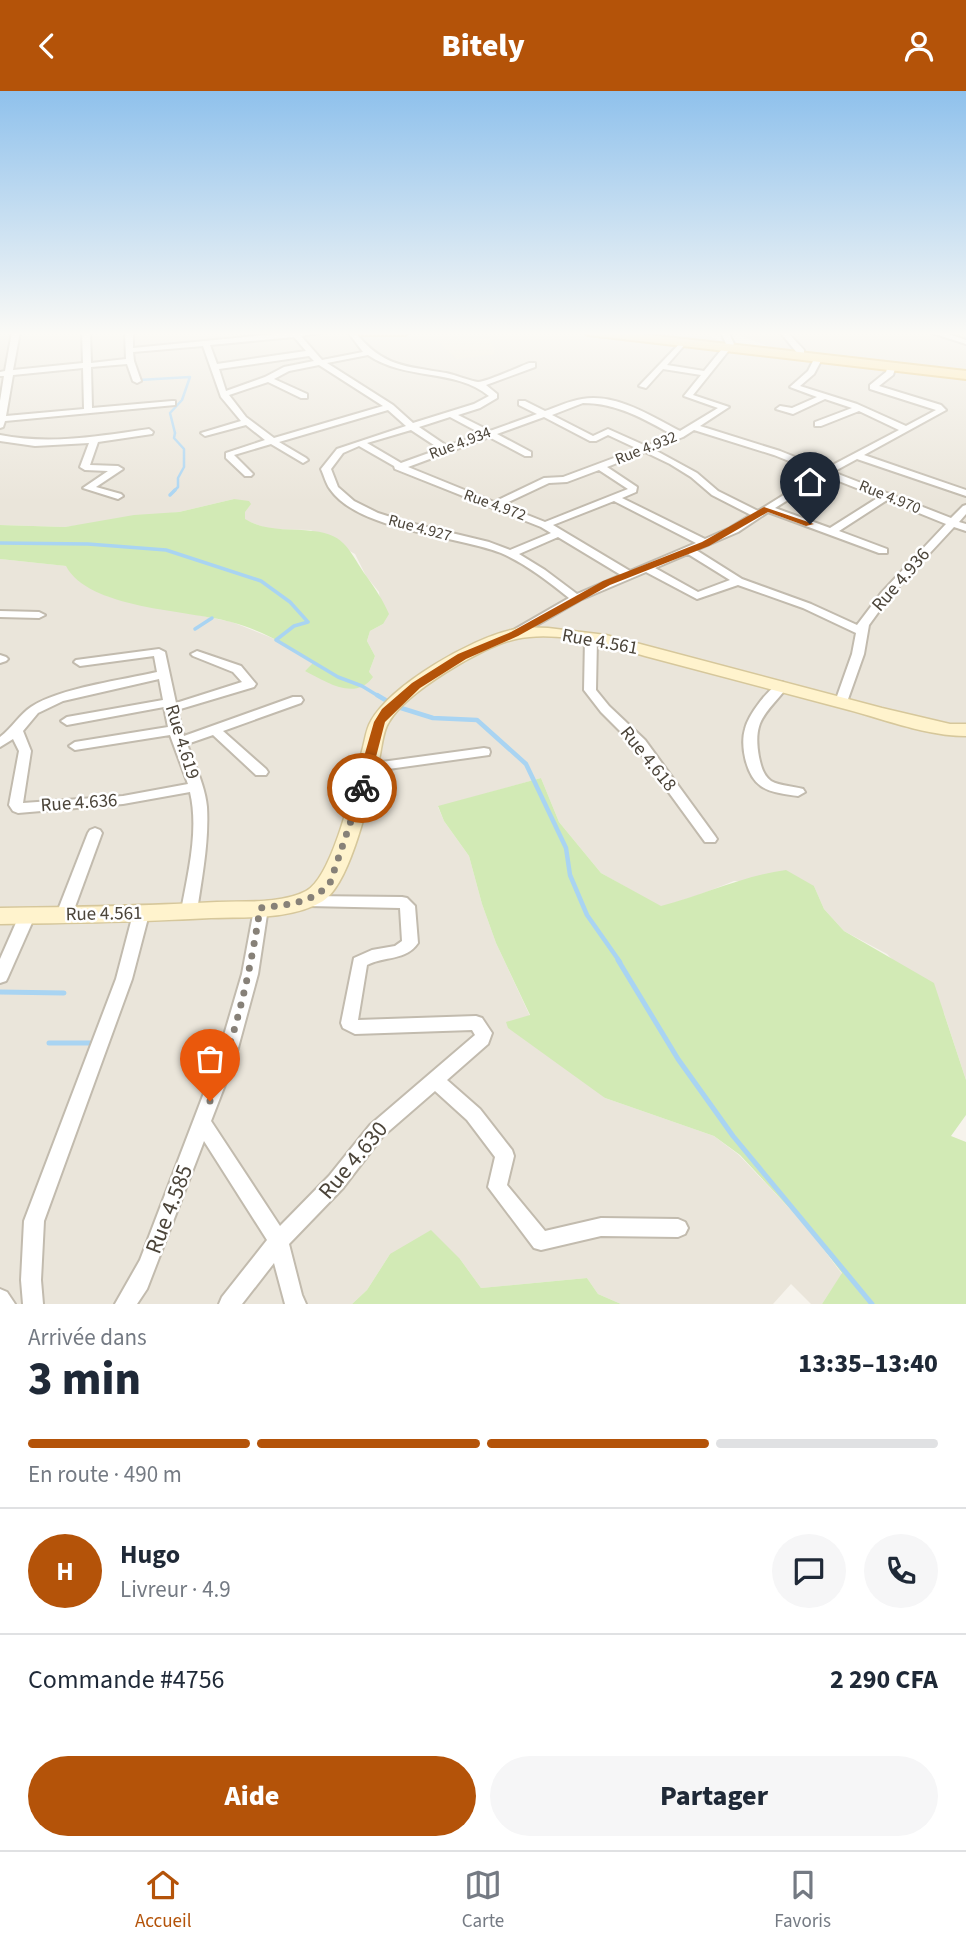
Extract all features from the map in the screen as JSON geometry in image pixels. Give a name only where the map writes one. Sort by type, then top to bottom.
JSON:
[{"type":"main road","name":"Rue 4.561","points":[[0,916],[141,914],[260,908],[304,901],[324,890],[330,883],[354,817],[380,722],[405,694],[462,656],[514,634],[540,633],[591,638],[964,732]]},
{"type":"street","points":[[88,389],[88,411]]},
{"type":"street","points":[[221,389],[236,411],[248,422],[271,441],[303,460]]},
{"type":"street","points":[[225,394],[240,389]]},
{"type":"street","points":[[288,389],[304,396]]},
{"type":"street","points":[[361,389],[444,448]]},
{"type":"street","name":"Rue 4.927","points":[[486,389],[494,396],[493,399],[340,451],[326,469],[327,477],[342,494],[394,523],[490,545],[545,573],[576,598]]},
{"type":"street","name":"Rue 4.932","points":[[494,505],[547,479],[564,479],[680,435],[724,407],[688,396],[693,389]]},
{"type":"street","points":[[799,389],[858,408],[905,429]]},
{"type":"street","points":[[514,634],[576,598],[627,574],[705,544],[758,515],[826,472],[942,410],[878,389]]},
{"type":"street","points":[[3,393],[1,418],[172,403]]},
{"type":"street","points":[[780,409],[796,410],[823,397]]},
{"type":"street","name":"Rue 4.934","points":[[398,467],[488,432],[582,401],[606,401],[627,407],[680,435]]},
{"type":"street","points":[[522,403],[593,439],[608,432],[646,449],[694,475],[715,493],[758,515]]},
{"type":"street","points":[[248,474],[229,456],[230,453],[390,407]]},
{"type":"street","points":[[818,424],[858,408]]},
{"type":"street","points":[[451,414],[528,454]]},
{"type":"street","points":[[205,433],[248,422]]},
{"type":"street","name":"Rue 4.970","points":[[694,427],[826,472],[966,528]]},
{"type":"street","points":[[0,438],[20,441],[95,439],[149,432]]},
{"type":"street","points":[[95,439],[85,467],[118,469],[88,488],[118,496]]},
{"type":"street","name":"Rue 4.972","points":[[360,443],[398,467],[545,525],[627,574]]},
{"type":"street","points":[[857,456],[966,493]]},
{"type":"street","points":[[545,525],[633,489],[599,467]]},
{"type":"street","points":[[831,532],[887,496]]},
{"type":"street","points":[[615,498],[705,544]]},
{"type":"street","name":"Rue 4.936","points":[[841,702],[858,654],[860,631],[886,594],[966,508]]},
{"type":"street","points":[[768,509],[883,551]]},
{"type":"street","points":[[510,554],[559,533]]},
{"type":"street","points":[[689,550],[738,581],[807,606],[860,631]]},
{"type":"street","points":[[647,568],[697,596],[738,581]]},
{"type":"street","points":[[0,614],[39,615]]},
{"type":"street","name":"Rue 4.618","points":[[591,638],[590,690],[605,709],[640,743],[710,839]]},
{"type":"street","name":"Rue 4.619","points":[[80,662],[157,651],[178,736],[200,805],[198,858],[188,911]]},
{"type":"street","points":[[67,721],[170,705],[250,684],[237,669],[197,654]]},
{"type":"street","points":[[0,743],[16,731],[34,710],[59,698],[164,674]]},
{"type":"street","points":[[782,686],[758,715],[751,727],[750,738],[755,770],[760,779],[769,786],[798,792]]},
{"type":"street","points":[[75,746],[215,730],[297,700]]},
{"type":"street","points":[[215,730],[261,772]]},
{"type":"street","name":"Rue 4.636","points":[[16,731],[24,751],[16,805],[18,808],[124,800],[196,787]]},
{"type":"street","points":[[367,768],[484,752]]},
{"type":"street","points":[[64,915],[95,833]]},
{"type":"street","name":"Rue 4.630","points":[[229,1304],[279,1241],[336,1182],[381,1125],[482,1039],[484,1033],[476,1023],[355,1027],[349,1023],[360,963],[368,957],[403,949],[411,943],[407,906],[402,902],[304,901]]},
{"type":"street","name":"Rue 4.585","points":[[125,1304],[140,1282],[149,1262],[226,1059],[250,974],[260,908]]},
{"type":"street","points":[[33,1304],[31,1280],[34,1221],[124,979],[141,914]]},
{"type":"street","points":[[0,977],[27,916]]},
{"type":"street","points":[[434,1080],[468,1107],[491,1132],[505,1156],[497,1187],[541,1241],[601,1227],[678,1228]]},
{"type":"street","points":[[202,1122],[279,1241],[296,1304]]},
{"type":"street","points":[[0,1299],[5,1304]]},
{"type":"shaded area","points":[[0,389],[966,389],[966,1080],[944,1013],[887,954],[844,931],[824,909],[814,886],[734,881],[661,907],[601,873],[559,822],[541,778],[438,807],[444,821],[469,856],[496,943],[530,1016],[605,1098],[714,1136],[739,1155],[807,1227],[842,1274],[822,1304],[811,1304],[791,1284],[773,1304],[621,1304],[598,1294],[587,1278],[481,1288],[460,1259],[390,1254],[367,1290],[352,1304],[0,1304],[0,559],[67,566],[106,596],[232,622],[292,646],[314,663],[305,671],[369,672],[375,656],[367,641],[370,631],[383,624],[379,592],[366,576],[355,554],[311,530],[269,529],[245,520],[245,512],[234,499],[179,512],[65,527],[0,525]]},
{"type":"green space","points":[[234,499],[249,501],[251,504],[245,512],[245,519],[253,523],[270,528],[324,533],[341,541],[351,553],[389,614],[383,624],[370,631],[367,641],[375,656],[369,672],[373,677],[366,684],[349,689],[322,680],[305,671],[313,663],[304,656],[242,625],[117,599],[95,591],[78,580],[66,566],[0,559],[0,525],[65,527],[134,515],[179,512]]},
{"type":"green space","points":[[541,778],[559,822],[601,873],[661,906],[754,877],[786,870],[814,886],[824,909],[844,931],[934,983],[966,1080],[966,1115],[951,1136],[966,1142],[966,1304],[822,1304],[842,1273],[807,1227],[740,1155],[714,1136],[605,1098],[508,1028],[506,1022],[530,1015],[496,943],[469,856],[444,821],[438,806]]},
{"type":"green space","points":[[431,1230],[460,1259],[481,1288],[587,1278],[598,1294],[621,1304],[352,1304],[367,1290],[390,1254]]},
{"type":"waterway","points":[[170,495],[178,487],[178,478],[184,467],[184,449],[174,438],[170,413],[182,400],[186,389]]},
{"type":"waterway","points":[[0,543],[88,544],[166,550],[261,581],[290,602],[308,622],[294,626],[276,640],[338,677],[362,686],[380,697]]},
{"type":"waterway","points":[[195,629],[212,618]]},
{"type":"waterway","points":[[377,695],[387,701]]},
{"type":"waterway","points":[[401,708],[433,718],[477,720],[526,764],[566,848],[570,875],[587,915],[620,962]]},
{"type":"waterway","points":[[618,960],[678,1059],[733,1136],[872,1304]]},
{"type":"waterway","points":[[0,992],[64,993]]},
{"type":"waterway","points":[[49,1043],[94,1043]]},
{"type":"way so far","points":[[210,1101],[226,1059],[250,974],[260,908],[304,901],[324,890],[330,883],[362,788]]},
{"type":"route","points":[[362,788],[380,722],[386,712],[405,694],[462,656],[514,634],[606,583],[705,544],[768,509],[810,524]]}]
